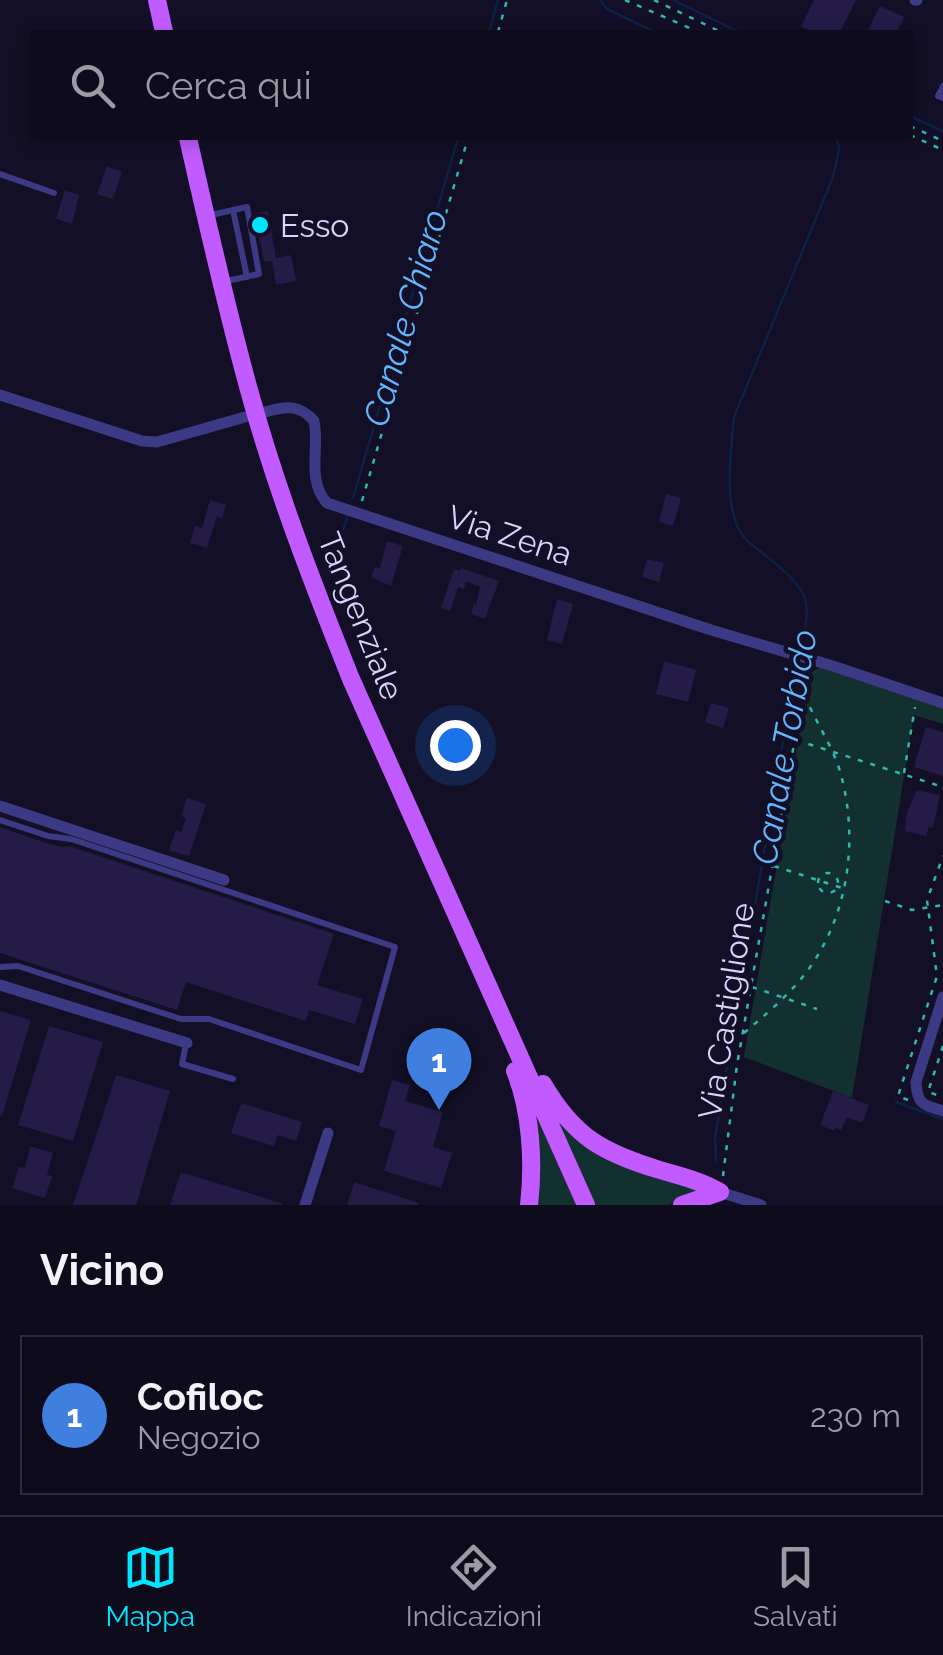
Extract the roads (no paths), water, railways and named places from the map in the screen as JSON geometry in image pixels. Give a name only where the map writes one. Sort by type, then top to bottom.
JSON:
[{"type":"main road","points":[[157,0],[164,30]]},
{"type":"main road","name":"Tangenziale","points":[[188,140],[249,391],[324,610],[351,679],[586,1205]]},
{"type":"main road","points":[[496,1003],[555,1105],[583,1135],[622,1158],[707,1184],[720,1192]]},
{"type":"main road","points":[[496,1003],[526,1116],[531,1162],[529,1205]]},
{"type":"main road","points":[[682,1205],[720,1192]]},
{"type":"street","points":[[0,395],[142,441],[157,442],[245,417]]},
{"type":"street","name":"Via Zena","points":[[265,412],[290,406],[310,416],[316,426],[318,492],[327,503],[943,703]]},
{"type":"street","points":[[0,806],[224,880]]},
{"type":"street","points":[[0,985],[187,1043]]},
{"type":"street","points":[[943,997],[916,1082],[916,1096],[924,1105],[943,1111]]},
{"type":"street","points":[[305,1205],[328,1133]]},
{"type":"street","points":[[720,1192],[761,1205]]},
{"type":"lane","points":[[943,86],[938,96],[943,98]]},
{"type":"lane","points":[[0,174],[54,193]]},
{"type":"lane","points":[[206,216],[248,207],[259,274],[221,282]]},
{"type":"lane","points":[[234,210],[247,276]]},
{"type":"lane","points":[[0,820],[88,845],[395,947],[362,1070],[209,1018],[181,1019],[18,966],[0,967]]},
{"type":"lane","points":[[187,1043],[182,1064],[233,1079]]},
{"type":"waterway","name":"Canale Chiaro","points":[[490,30],[498,0]]},
{"type":"waterway","name":"Canale Torbido","points":[[600,0],[607,9],[651,30]]},
{"type":"waterway","points":[[673,0],[735,30]]},
{"type":"waterway","points":[[913,117],[943,131]]},
{"type":"waterway","name":"Canale Chiaro","points":[[353,498],[457,140]]},
{"type":"waterway","name":"Canale Torbido","points":[[799,653],[806,619],[804,596],[790,577],[748,542],[735,521],[730,492],[731,445],[734,417],[833,177],[837,140]]},
{"type":"waterway","name":"Canale Chiaro","points":[[336,554],[348,514]]},
{"type":"waterway","name":"Canale Torbido","points":[[716,1162],[715,1137],[797,661]]},
{"type":"waterway","points":[[896,1102],[943,1119]]},
{"type":"place","name":"Esso","points":[[260,225]]},
{"type":"place","name":"Cofiloc","points":[[439,1110]]}]
